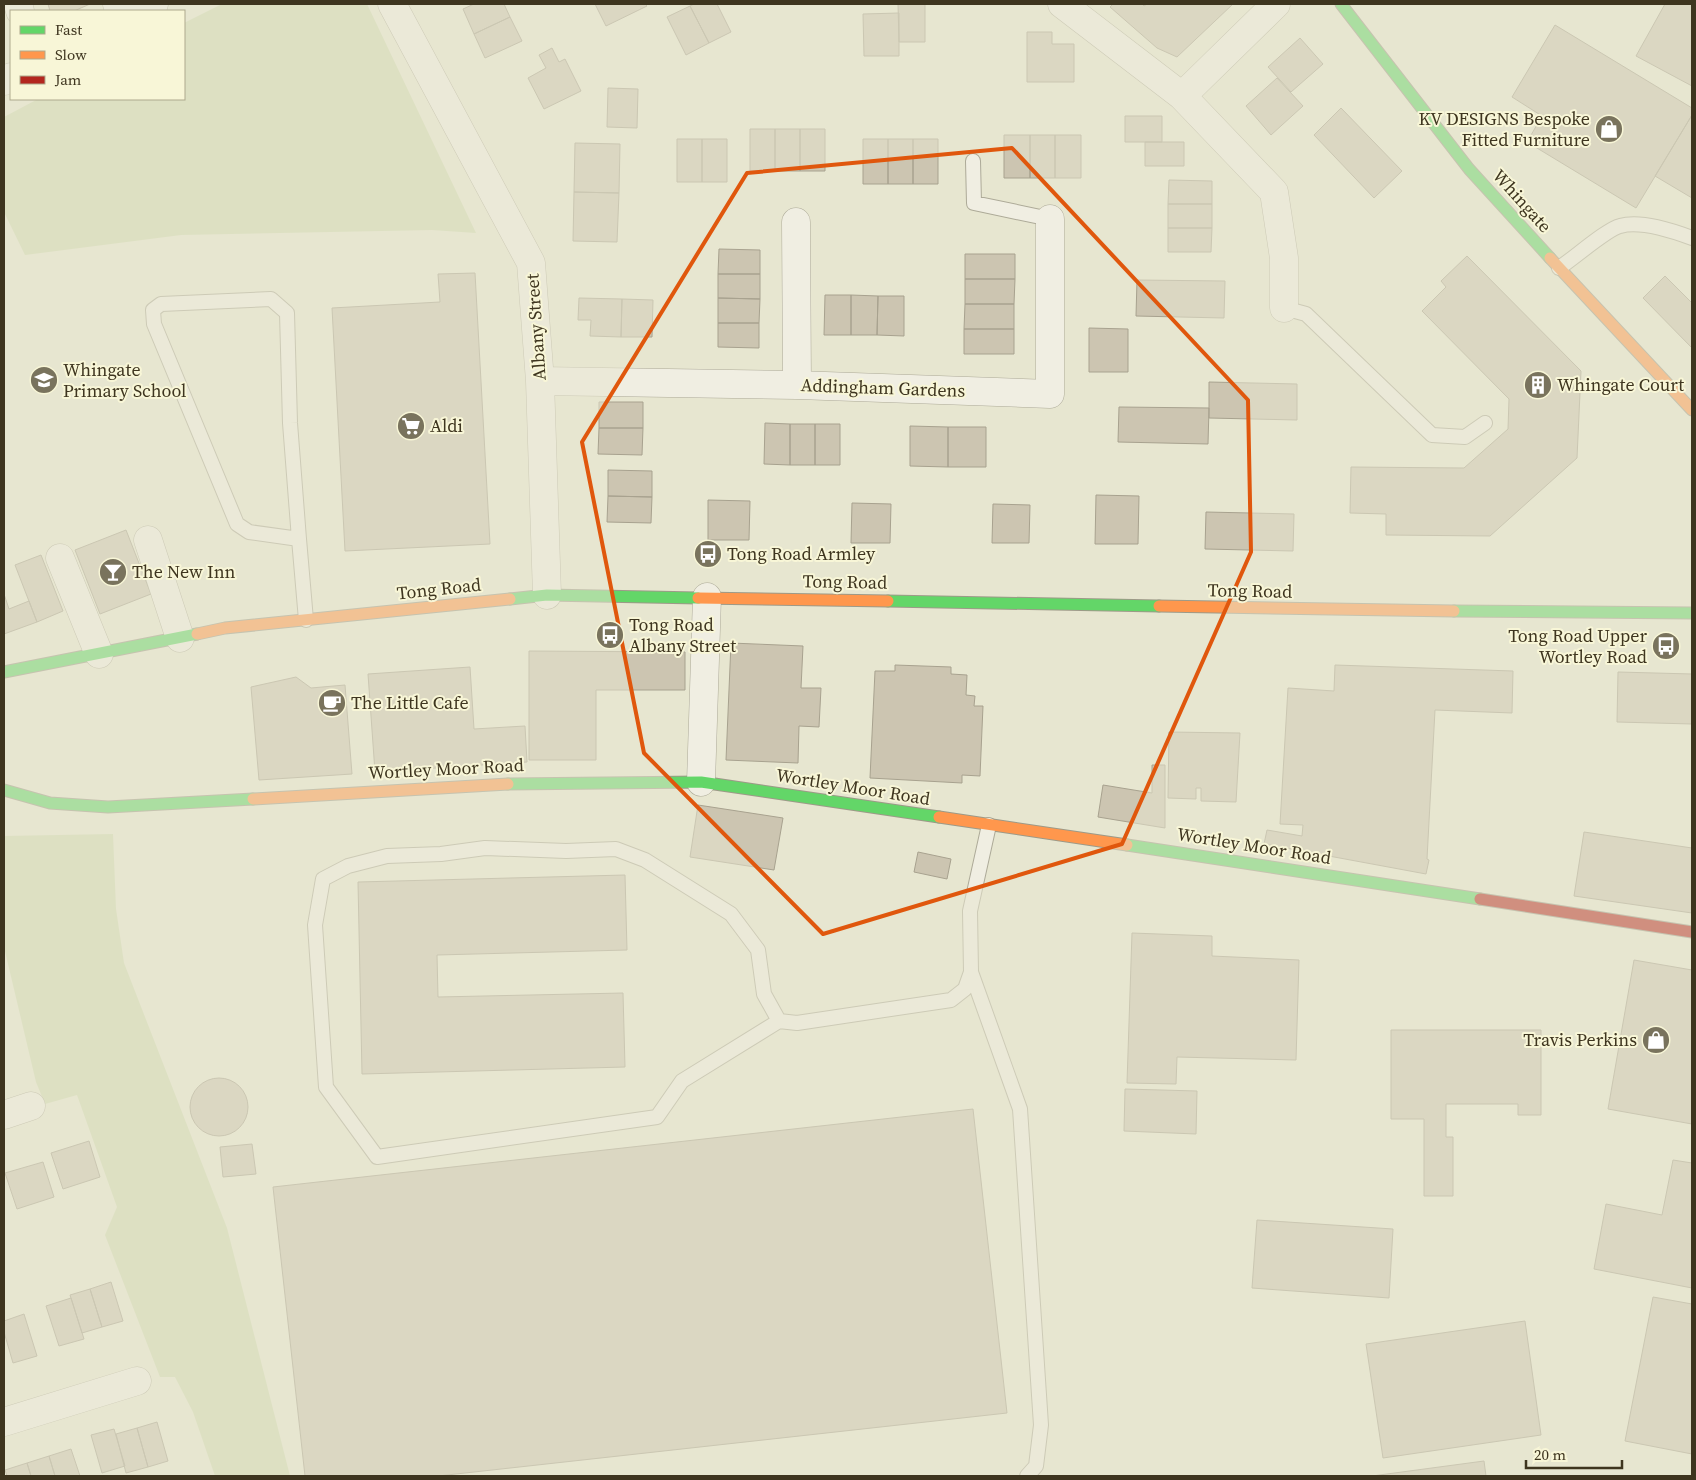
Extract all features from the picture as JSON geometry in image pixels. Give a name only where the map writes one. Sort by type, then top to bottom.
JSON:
[{"type":"street","points":[[141,10],[154,4]]},
{"type":"street","name":"Albany Street","points":[[392,4],[531,263],[540,381],[547,595]]},
{"type":"street","points":[[1062,4],[1182,96],[1274,192],[1284,258],[1284,308]]},
{"type":"street","points":[[1182,96],[1276,4]]},
{"type":"street","name":"Whingate","points":[[1341,4],[1469,169],[1644,361],[1692,410]]},
{"type":"street","name":"Addingham Gardens","points":[[540,381],[796,385],[1050,394],[1050,219]]},
{"type":"street","points":[[796,222],[796,385]]},
{"type":"street","points":[[148,540],[180,638]]},
{"type":"street","points":[[60,558],[99,654]]},
{"type":"street","name":"Tong Road","points":[[4,672],[225,628],[547,595],[1304,609],[1692,613]]},
{"type":"street","points":[[700,782],[707,597]]},
{"type":"street","name":"Wortley Moor Road","points":[[4,790],[50,803],[108,807],[536,782],[700,782],[1349,878],[1692,932]]},
{"type":"street","points":[[4,1116],[31,1106]]},
{"type":"street","points":[[4,1422],[136,1381]]},
{"type":"lane","points":[[973,161],[974,203],[1050,219]]},
{"type":"lane","points":[[1559,268],[1620,226],[1664,228],[1692,238]]},
{"type":"lane","points":[[300,539],[249,532],[237,524],[154,324],[153,310],[160,304],[271,299],[286,313],[290,423],[300,539],[306,620]]},
{"type":"lane","points":[[1284,308],[1306,314],[1432,435],[1465,437],[1485,423]]},
{"type":"lane","points":[[990,825],[970,911],[971,972],[1020,1109],[1041,1425],[1036,1466],[1027,1476]]},
{"type":"lane","points":[[778,1021],[764,994],[758,950],[732,914],[695,894],[645,860],[616,849],[566,851],[485,848],[441,854],[387,856],[348,866],[322,879],[315,925],[326,1087],[377,1157],[657,1117],[682,1081],[778,1021],[798,1022],[951,1000],[965,990],[971,972]]},
{"type":"highlighted area","points":[[1012,148],[1248,400],[1251,552],[1122,844],[823,934],[644,753],[582,442],[747,173]]},
{"type":"green space","points":[[222,4],[367,4],[476,233],[432,230],[181,235],[25,255],[4,212],[4,117],[36,100],[185,100],[185,22]]},
{"type":"green space","points":[[113,834],[116,909],[124,963],[227,1228],[290,1476],[215,1476],[193,1412],[175,1377],[160,1377],[105,1235],[117,1207],[77,1095],[45,1104],[36,1082],[4,947],[4,836]]},
{"type":"building","points":[[48,4],[90,4],[76,10],[50,10]]},
{"type":"building","points":[[474,4],[504,4],[510,17],[474,34],[463,9]]},
{"type":"building","points":[[595,4],[645,4],[647,6],[606,26]]},
{"type":"building","points":[[694,4],[717,4],[731,32],[709,43],[690,6]]},
{"type":"building","points":[[898,4],[925,4],[925,42],[899,42]]},
{"type":"building","points":[[1113,4],[1142,4],[1144,6],[1147,4],[1233,4],[1177,57],[1157,48],[1110,7]]},
{"type":"building","points":[[1665,4],[1692,4],[1692,86],[1636,56]]},
{"type":"building","points":[[690,6],[709,43],[686,55],[667,17]]},
{"type":"building","points":[[899,13],[899,56],[864,56],[863,14]]},
{"type":"building","points":[[510,17],[522,41],[485,58],[474,34]]},
{"type":"building","name":"KV DESIGNS Bespoke Fitted Furniture","points":[[1555,25],[1692,108],[1692,115],[1636,208],[1527,142],[1542,116],[1512,97]]},
{"type":"building","points":[[1027,32],[1052,32],[1052,44],[1074,44],[1074,82],[1027,82]]},
{"type":"building","points":[[1300,38],[1323,64],[1291,92],[1268,67]]},
{"type":"building","points":[[552,48],[559,62],[565,59],[581,91],[544,109],[528,78],[546,68],[539,55]]},
{"type":"building","points":[[1277,78],[1303,106],[1271,135],[1246,106]]},
{"type":"building","points":[[608,88],[638,89],[637,128],[607,127]]},
{"type":"building","points":[[1341,108],[1402,171],[1374,198],[1314,135]]},
{"type":"building","points":[[1692,115],[1692,198],[1655,176]]},
{"type":"building","points":[[1125,116],[1162,116],[1162,142],[1125,142]]},
{"type":"building","points":[[750,129],[775,129],[775,171],[750,171]]},
{"type":"building","points":[[775,129],[800,129],[800,171],[775,171]]},
{"type":"building","points":[[800,129],[825,129],[825,171],[800,171]]},
{"type":"building","points":[[1004,135],[1030,135],[1030,178],[1004,178]]},
{"type":"building","points":[[1030,135],[1055,135],[1055,178],[1030,178]]},
{"type":"building","points":[[1055,135],[1081,135],[1081,178],[1055,178]]},
{"type":"building","points":[[677,139],[702,139],[702,182],[677,182]]},
{"type":"building","points":[[702,139],[727,139],[727,182],[702,182]]},
{"type":"building","points":[[863,139],[888,139],[888,184],[863,184]]},
{"type":"building","points":[[888,139],[913,139],[913,184],[888,184]]},
{"type":"building","points":[[913,139],[938,139],[938,184],[913,184]]},
{"type":"building","points":[[1145,142],[1184,142],[1184,166],[1145,166]]},
{"type":"building","points":[[575,143],[620,144],[619,193],[574,192]]},
{"type":"building","points":[[1169,180],[1212,181],[1212,204],[1168,204]]},
{"type":"building","points":[[574,192],[619,193],[617,242],[573,241]]},
{"type":"building","points":[[1168,204],[1212,204],[1212,228],[1168,228]]},
{"type":"building","points":[[1168,228],[1212,228],[1211,252],[1168,252]]},
{"type":"building","points":[[719,249],[760,250],[760,274],[718,274]]},
{"type":"building","points":[[965,254],[1015,254],[1015,279],[965,279]]},
{"type":"building","name":"Whingate Court","points":[[1467,256],[1581,371],[1577,458],[1490,536],[1386,535],[1386,514],[1350,513],[1351,467],[1464,468],[1508,429],[1509,399],[1422,311],[1446,287],[1441,281]]},
{"type":"building","name":"Aldi","points":[[475,273],[490,544],[345,551],[332,308],[440,302],[438,274]]},
{"type":"building","points":[[718,274],[760,274],[760,299],[718,298]]},
{"type":"building","points":[[1665,276],[1692,303],[1692,348],[1643,298]]},
{"type":"building","points":[[965,279],[1015,279],[1014,304],[965,304]]},
{"type":"building","points":[[1137,280],[1225,281],[1224,318],[1136,316]]},
{"type":"building","points":[[825,295],[851,295],[851,335],[824,335]]},
{"type":"building","points":[[851,295],[878,296],[877,335],[851,335]]},
{"type":"building","points":[[878,296],[904,296],[904,336],[877,335]]},
{"type":"building","points":[[579,298],[622,299],[621,337],[590,336],[591,320],[578,320]]},
{"type":"building","points":[[718,298],[760,299],[759,323],[718,323]]},
{"type":"building","points":[[622,299],[653,300],[652,337],[621,337]]},
{"type":"building","points":[[965,304],[1014,304],[1014,329],[964,329]]},
{"type":"building","points":[[718,323],[759,323],[759,348],[718,347]]},
{"type":"building","points":[[1089,328],[1128,329],[1128,372],[1089,372]]},
{"type":"building","points":[[964,329],[1014,329],[1014,354],[964,354]]},
{"type":"building","points":[[1209,382],[1297,384],[1297,420],[1209,418]]},
{"type":"building","points":[[599,402],[643,402],[643,428],[599,428]]},
{"type":"building","points":[[1119,407],[1209,408],[1208,444],[1118,442]]},
{"type":"building","points":[[765,423],[790,424],[790,465],[764,464]]},
{"type":"building","points":[[790,424],[815,424],[815,465],[790,465]]},
{"type":"building","points":[[815,424],[840,424],[840,465],[815,465]]},
{"type":"building","points":[[910,426],[948,427],[948,467],[910,466]]},
{"type":"building","points":[[948,427],[986,427],[986,467],[948,467]]},
{"type":"building","points":[[599,428],[643,428],[642,455],[598,454]]},
{"type":"building","points":[[608,470],[652,471],[652,497],[608,496]]},
{"type":"building","points":[[1096,495],[1139,496],[1138,544],[1095,544]]},
{"type":"building","points":[[608,496],[652,497],[651,523],[607,522]]},
{"type":"building","points":[[708,500],[750,501],[749,540],[708,540]]},
{"type":"building","points":[[852,503],[891,504],[890,543],[851,543]]},
{"type":"building","points":[[993,504],[1030,505],[1029,543],[992,543]]},
{"type":"building","points":[[1206,512],[1294,514],[1293,551],[1205,549]]},
{"type":"building","name":"The New Inn","points":[[126,530],[151,594],[100,614],[75,550]]},
{"type":"building","points":[[41,555],[63,611],[37,622],[15,565]]},
{"type":"building","points":[[4,594],[9,609],[29,601],[37,622],[4,634]]},
{"type":"building","points":[[731,643],[803,646],[801,688],[821,688],[819,727],[799,726],[798,763],[726,760]]},
{"type":"building","points":[[529,651],[685,652],[685,690],[596,690],[596,760],[529,760]]},
{"type":"building","points":[[895,665],[951,667],[951,674],[967,675],[966,695],[975,696],[974,706],[983,706],[980,776],[962,775],[962,783],[870,778],[875,671],[895,671]]},
{"type":"building","points":[[1335,665],[1513,671],[1512,713],[1435,710],[1427,859],[1429,860],[1426,874],[1264,844],[1267,830],[1302,836],[1303,825],[1280,824],[1288,688],[1334,691]]},
{"type":"building","points":[[470,667],[474,729],[525,726],[527,762],[375,772],[368,674]]},
{"type":"building","points":[[1618,672],[1692,674],[1692,724],[1617,722]]},
{"type":"building","points":[[296,677],[311,688],[345,685],[352,774],[259,780],[251,687]]},
{"type":"building","points":[[1169,732],[1240,733],[1236,802],[1201,801],[1201,788],[1196,788],[1196,799],[1168,798]]},
{"type":"building","points":[[1152,765],[1165,765],[1165,828],[1098,817],[1103,785],[1152,793]]},
{"type":"building","points":[[698,805],[783,818],[774,870],[690,857]]},
{"type":"building","points":[[1584,832],[1692,848],[1692,913],[1574,896]]},
{"type":"building","points":[[918,852],[951,859],[947,879],[914,872]]},
{"type":"building","points":[[625,875],[627,950],[437,955],[438,997],[623,993],[625,1067],[362,1074],[358,882]]},
{"type":"building","points":[[1132,933],[1212,936],[1212,956],[1299,960],[1296,1060],[1177,1057],[1176,1084],[1127,1083]]},
{"type":"building","name":"Travis Perkins","points":[[1634,960],[1692,970],[1692,1124],[1608,1109]]},
{"type":"building","points":[[1391,1030],[1541,1030],[1541,1115],[1518,1115],[1518,1104],[1446,1104],[1446,1137],[1453,1137],[1453,1196],[1424,1196],[1424,1119],[1391,1119]]},
{"type":"building","points":[[213,1078],[225,1078],[240,1086],[248,1101],[248,1113],[240,1128],[225,1136],[213,1136],[198,1128],[190,1113],[190,1101],[198,1086]]},
{"type":"building","points":[[1125,1089],[1197,1091],[1196,1134],[1124,1131]]},
{"type":"building","points":[[973,1109],[1007,1413],[438,1476],[305,1476],[273,1187]]},
{"type":"building","points":[[89,1141],[100,1177],[63,1189],[51,1153]]},
{"type":"building","points":[[252,1144],[256,1174],[223,1177],[220,1147]]},
{"type":"building","points":[[1673,1160],[1692,1163],[1692,1288],[1594,1269],[1606,1204],[1662,1215]]},
{"type":"building","points":[[43,1162],[54,1197],[17,1209],[5,1173]]},
{"type":"building","points":[[1257,1220],[1393,1229],[1389,1298],[1252,1288]]},
{"type":"building","points":[[111,1282],[123,1321],[102,1327],[90,1289]]},
{"type":"building","points":[[90,1289],[102,1327],[82,1333],[70,1295]]},
{"type":"building","points":[[1653,1297],[1692,1304],[1692,1454],[1625,1441]]},
{"type":"building","points":[[71,1298],[84,1339],[59,1346],[46,1306]]},
{"type":"building","points":[[24,1314],[37,1356],[13,1363],[4,1332],[4,1321]]},
{"type":"building","points":[[1525,1321],[1541,1435],[1383,1458],[1366,1344]]},
{"type":"building","points":[[157,1422],[168,1461],[148,1467],[137,1428]]},
{"type":"building","points":[[137,1428],[148,1467],[126,1473],[116,1434]]},
{"type":"building","points":[[114,1429],[125,1466],[102,1473],[91,1435]]},
{"type":"building","points":[[71,1449],[80,1476],[55,1476],[49,1456]]},
{"type":"building","points":[[49,1456],[55,1476],[31,1476],[27,1463]]},
{"type":"building","points":[[1484,1461],[1486,1476],[1372,1476]]},
{"type":"building","points":[[27,1463],[31,1476],[7,1476],[5,1470]]},
{"type":"traffic: fast","points":[[1341,4],[1469,169],[1550,258]]},
{"type":"traffic: fast","points":[[510,599],[547,595],[698,598]]},
{"type":"traffic: fast","points":[[888,601],[1159,606]]},
{"type":"traffic: fast","points":[[1454,611],[1692,613]]},
{"type":"traffic: fast","points":[[4,672],[197,634]]},
{"type":"traffic: fast","points":[[508,784],[701,782],[939,817]]},
{"type":"traffic: fast","points":[[4,790],[50,803],[108,807],[253,799]]},
{"type":"traffic: fast","points":[[1127,845],[1480,899]]},
{"type":"traffic: slow","points":[[1550,258],[1692,410]]},
{"type":"traffic: slow","points":[[698,598],[888,601]]},
{"type":"traffic: slow","points":[[197,634],[225,628],[510,599]]},
{"type":"traffic: slow","points":[[1159,606],[1454,611]]},
{"type":"traffic: slow","points":[[253,799],[508,784]]},
{"type":"traffic: slow","points":[[939,817],[1127,845]]},
{"type":"traffic: jam","points":[[1480,899],[1692,932]]},
{"type":"place","name":"KV DESIGNS Bespoke Fitted Furniture","points":[[1609,129]]},
{"type":"place","name":"Whingate Primary School","points":[[44,380]]},
{"type":"place","name":"Whingate Court","points":[[1538,385]]},
{"type":"place","name":"Aldi","points":[[411,426]]},
{"type":"place","name":"Tong Road Armley","points":[[708,554]]},
{"type":"place","name":"The New Inn","points":[[113,572]]},
{"type":"place","name":"Tong Road Albany Street","points":[[610,635]]},
{"type":"place","name":"Tong Road Upper Wortley Road","points":[[1666,646]]},
{"type":"place","name":"The Little Cafe","points":[[332,703]]},
{"type":"place","name":"Travis Perkins","points":[[1656,1040]]}]
